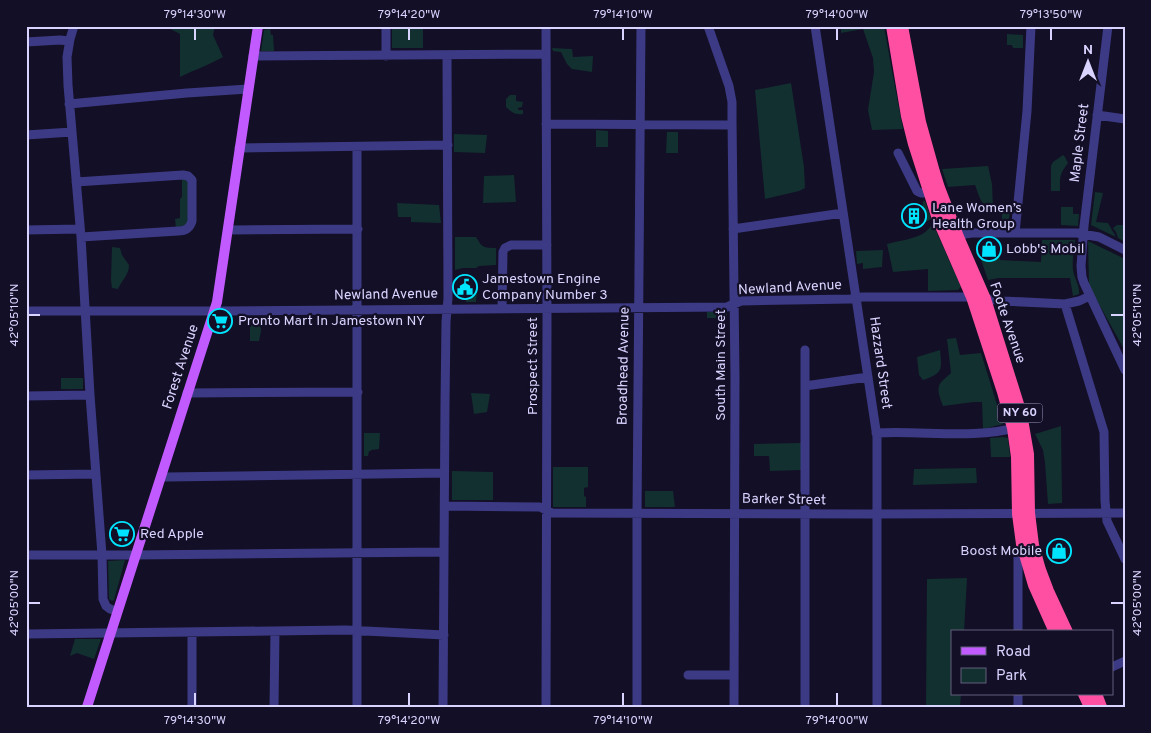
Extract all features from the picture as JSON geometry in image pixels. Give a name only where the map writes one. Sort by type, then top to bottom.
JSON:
[{"type":"highway","name":"Foote Avenue","points":[[892,26],[907,116],[914,144],[953,239],[1003,392],[1028,454],[1022,544],[1034,586],[1054,630]]},
{"type":"highway","name":"Foote Avenue","points":[[902,26],[934,190]]},
{"type":"highway","name":"Foote Avenue","points":[[953,239],[985,299],[1018,427]]},
{"type":"highway","name":"Foote Avenue","points":[[1024,514],[1040,570],[1066,630]]},
{"type":"main road","name":"Forest Avenue","points":[[87,707],[214,310],[228,230],[258,26]]},
{"type":"street","points":[[74,26],[69,41],[67,57],[69,104],[80,233],[102,555],[103,599],[106,606],[117,611]]},
{"type":"street","points":[[386,26],[386,56]]},
{"type":"street","name":"Prospect Street","points":[[546,26],[546,707]]},
{"type":"street","name":"Broadhead Avenue","points":[[636,707],[641,26]]},
{"type":"street","name":"South Main Street","points":[[708,26],[729,86],[732,102],[734,707]]},
{"type":"street","name":"Hazzard Street","points":[[815,26],[876,434],[877,707]]},
{"type":"street","points":[[1015,233],[1027,111],[1031,26]]},
{"type":"street","name":"Maple Street","points":[[1108,26],[1081,270],[1090,296],[1125,370]]},
{"type":"street","points":[[26,42],[69,41]]},
{"type":"street","points":[[254,56],[546,54]]},
{"type":"street","points":[[443,707],[444,403],[448,298],[447,55]]},
{"type":"street","points":[[69,104],[248,89]]},
{"type":"street","points":[[1097,115],[1125,118]]},
{"type":"street","points":[[546,124],[732,125]]},
{"type":"street","points":[[26,135],[72,132]]},
{"type":"street","points":[[239,148],[448,145]]},
{"type":"street","points":[[357,147],[357,707]]},
{"type":"street","points":[[898,153],[917,191],[921,194],[934,190]]},
{"type":"street","points":[[26,230],[80,233],[183,231],[187,229],[192,221],[192,179],[188,176],[76,182]]},
{"type":"street","points":[[733,229],[843,213]]},
{"type":"street","points":[[228,230],[358,229]]},
{"type":"street","points":[[953,239],[972,233],[1078,233],[1099,237],[1125,250]]},
{"type":"street","points":[[502,308],[503,255],[505,248],[511,245],[547,245]]},
{"type":"street","name":"Newland Avenue","points":[[26,311],[727,307],[741,302],[850,299],[862,297],[972,297],[1011,302],[1065,304],[1090,296]]},
{"type":"street","points":[[1065,304],[1104,432],[1106,514],[1109,526],[1125,559]]},
{"type":"street","points":[[805,350],[805,707]]},
{"type":"street","points":[[805,386],[868,377]]},
{"type":"street","points":[[187,393],[358,392]]},
{"type":"street","points":[[26,396],[90,395]]},
{"type":"street","points":[[876,434],[984,433],[1018,427]]},
{"type":"street","points":[[161,476],[444,473]]},
{"type":"street","points":[[26,475],[96,474]]},
{"type":"street","name":"Barker Street","points":[[445,506],[540,507],[552,513],[1125,513]]},
{"type":"street","points":[[1018,630],[1018,557],[1022,544]]},
{"type":"street","points":[[26,555],[444,552]]},
{"type":"street","points":[[26,634],[357,630],[444,635]]},
{"type":"street","points":[[274,707],[275,631]]},
{"type":"street","points":[[192,632],[192,707]]},
{"type":"street","points":[[688,675],[734,675]]},
{"type":"green space","points":[[165,26],[215,26],[213,35],[223,57],[180,77],[180,34]]},
{"type":"green space","points":[[392,26],[435,26],[423,27],[423,48],[392,48]]},
{"type":"green space","points":[[841,26],[884,26],[903,129],[872,130],[868,110],[874,72],[873,58],[863,29],[841,33]]},
{"type":"green space","points":[[270,29],[271,35],[273,35],[274,51],[261,51],[264,30]]},
{"type":"green space","points":[[1007,34],[1023,35],[1023,48],[1013,48],[1012,45],[1007,45]]},
{"type":"green space","points":[[552,48],[572,49],[573,57],[593,56],[592,72],[572,69],[561,52],[553,51]]},
{"type":"green space","points":[[791,83],[804,167],[805,188],[765,199],[755,90]]},
{"type":"green space","points":[[510,95],[516,95],[516,101],[523,102],[522,107],[518,108],[518,110],[523,110],[523,114],[514,113],[506,107],[506,99]]},
{"type":"green space","points":[[596,130],[608,131],[608,147],[596,147]]},
{"type":"green space","points":[[667,132],[678,132],[678,153],[666,153]]},
{"type":"green space","points":[[454,134],[487,135],[485,153],[454,152]]},
{"type":"green space","points":[[1063,155],[1068,163],[1061,176],[1060,191],[1051,191],[1051,166],[1053,162]]},
{"type":"green space","points":[[988,166],[992,184],[993,207],[983,203],[975,185],[948,187],[942,169]]},
{"type":"green space","points":[[514,175],[516,202],[483,203],[484,176]]},
{"type":"green space","points":[[182,178],[188,182],[188,221],[186,225],[176,229],[175,219],[180,218]]},
{"type":"green space","points":[[1095,192],[1103,193],[1096,222],[1108,223],[1116,237],[1091,225]]},
{"type":"green space","points":[[923,201],[925,201],[931,219],[926,222],[922,221],[921,215]]},
{"type":"green space","points":[[397,203],[439,205],[441,223],[411,222],[411,217],[398,217]]},
{"type":"green space","points":[[1061,207],[1073,207],[1073,214],[1079,214],[1078,226],[1061,225]]},
{"type":"green space","points":[[1002,211],[1010,211],[1008,226],[1002,226]]},
{"type":"green space","points":[[933,224],[961,287],[958,290],[928,291],[928,269],[893,272],[887,244],[920,235]]},
{"type":"green space","points":[[1117,225],[1125,225],[1125,242],[1118,238],[1113,228]]},
{"type":"green space","points":[[455,237],[476,237],[483,246],[496,248],[496,265],[455,270]]},
{"type":"green space","points":[[1042,240],[1075,240],[1073,270],[1079,294],[1073,296],[1070,278],[999,278],[988,280],[980,257],[999,252],[1000,260],[1041,262]]},
{"type":"green space","points":[[1088,241],[1125,259],[1125,351],[1089,286]]},
{"type":"green space","points":[[112,247],[120,248],[122,255],[129,265],[127,275],[118,289],[112,288]]},
{"type":"green space","points":[[883,250],[882,267],[863,269],[863,263],[857,264],[856,251]]},
{"type":"green space","points":[[474,288],[477,291],[476,302],[466,302],[469,289]]},
{"type":"green space","points":[[707,312],[727,312],[727,318],[707,318]]},
{"type":"green space","points":[[246,317],[260,317],[261,331],[259,341],[250,341],[250,323],[246,321]]},
{"type":"green space","points":[[956,338],[960,355],[981,353],[1003,424],[983,429],[982,402],[943,406],[939,387],[942,381],[951,373],[947,339]]},
{"type":"green space","points":[[940,350],[940,370],[938,373],[923,380],[919,375],[917,357]]},
{"type":"green space","points":[[61,378],[83,378],[83,389],[61,389]]},
{"type":"green space","points":[[471,393],[490,394],[487,412],[474,414]]},
{"type":"green space","points":[[1061,426],[1062,503],[1048,504],[1043,450],[1035,434]]},
{"type":"green space","points":[[364,433],[380,433],[379,449],[369,451],[368,456],[364,456]]},
{"type":"green space","points":[[990,438],[1008,438],[1010,457],[991,457]]},
{"type":"green space","points":[[801,443],[801,470],[770,471],[769,456],[754,456],[754,444]]},
{"type":"green space","points":[[553,467],[588,467],[588,487],[584,488],[586,507],[553,507]]},
{"type":"green space","points":[[976,468],[977,483],[913,485],[914,469]]},
{"type":"green space","points":[[452,471],[493,472],[493,500],[452,500]]},
{"type":"green space","points":[[645,491],[673,491],[675,507],[645,507]]},
{"type":"green space","points":[[125,560],[114,600],[112,601],[109,599],[108,561]]},
{"type":"green space","points":[[967,578],[964,630],[951,630],[951,696],[961,696],[960,707],[926,707],[927,579]]},
{"type":"green space","points":[[75,639],[101,639],[94,659],[77,653],[70,656]]},
{"type":"place","name":"Lane Women’s Health Group","points":[[914,216]]},
{"type":"place","name":"Lobb's Mobil","points":[[989,249]]},
{"type":"place","name":"Jamestown Engine Company Number 3","points":[[465,287]]},
{"type":"place","name":"Pronto Mart In Jamestown NY","points":[[220,321]]},
{"type":"place","name":"Red Apple","points":[[122,534]]},
{"type":"place","name":"Boost Mobile","points":[[1059,551]]}]
